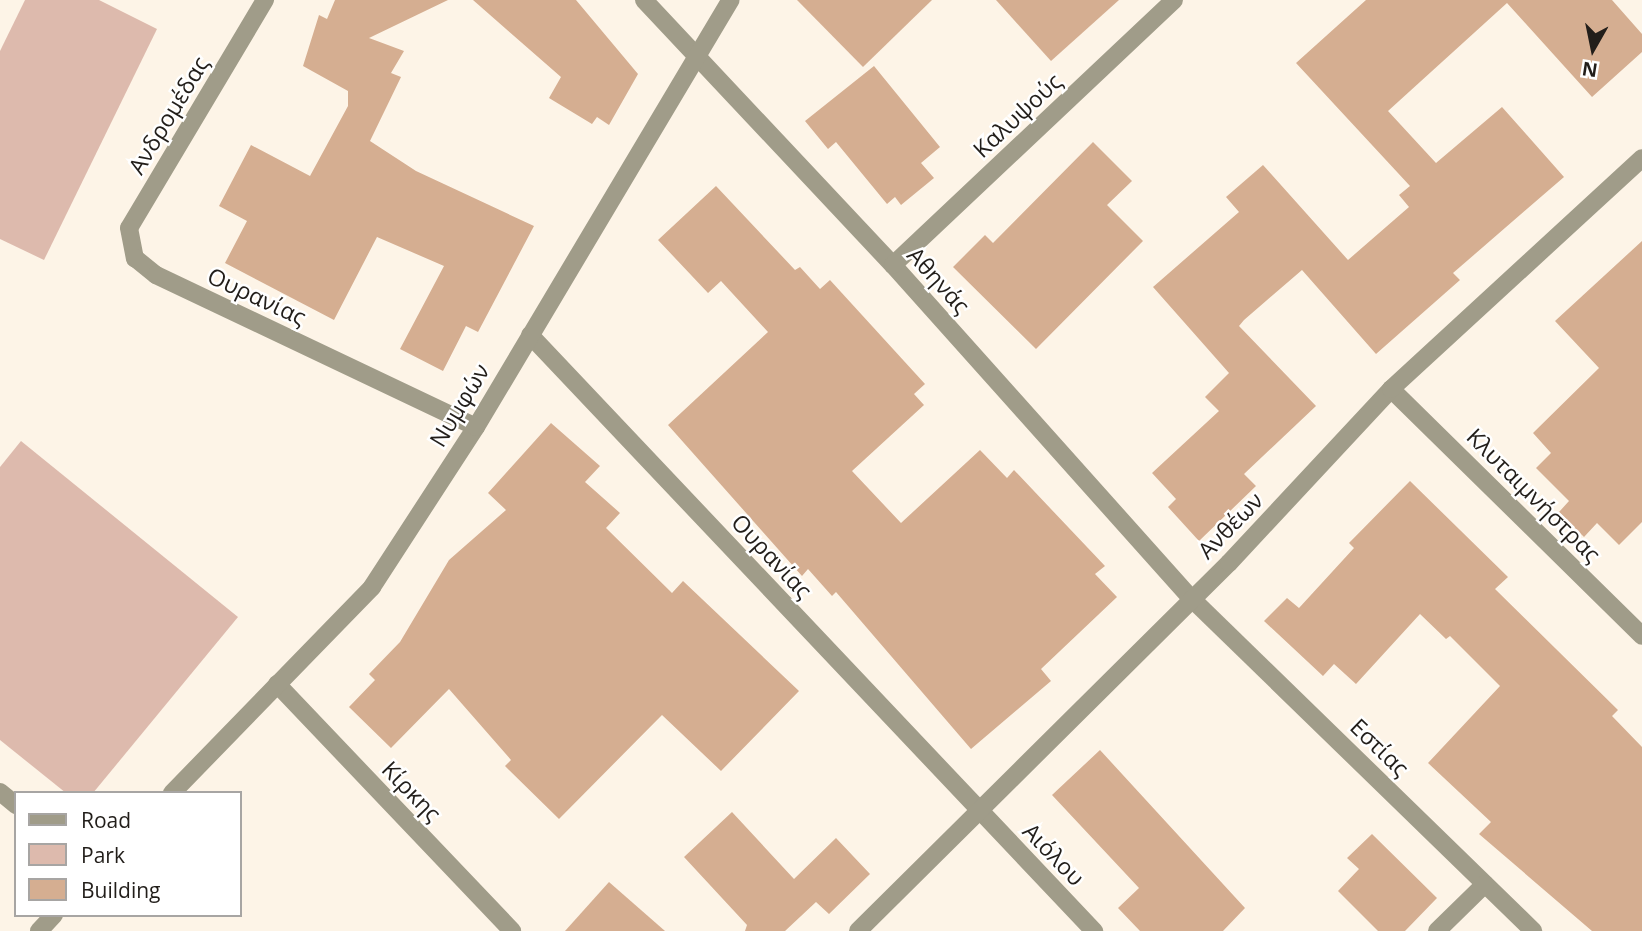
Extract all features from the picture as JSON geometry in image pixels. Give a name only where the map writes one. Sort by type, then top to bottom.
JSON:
[{"type":"street","name":"Ανδρομέδας","points":[[135,258],[129,228],[265,0]]},
{"type":"street","name":"Αθηνάς","points":[[643,0],[696,53],[893,265],[1192,598]]},
{"type":"street","name":"Νυμφών","points":[[174,791],[372,587],[476,428],[696,53],[731,0]]},
{"type":"street","name":"Καλυψούς","points":[[893,265],[1174,0]]},
{"type":"street","name":"Ανθέων","points":[[860,930],[1192,598],[1391,388],[1642,158]]},
{"type":"street","name":"Ουρανίας","points":[[135,258],[156,275],[476,428]]},
{"type":"street","name":"Ουρανίας","points":[[530,335],[979,811]]},
{"type":"street","name":"Κλυταιμνήστρας","points":[[1391,388],[1642,636]]},
{"type":"street","name":"Εστίας","points":[[1192,598],[1533,931]]},
{"type":"street","name":"Κίρκης","points":[[277,684],[512,931]]},
{"type":"street","points":[[0,792],[14,803]]},
{"type":"street","name":"Αιόλου","points":[[979,811],[1094,931]]},
{"type":"street","points":[[1437,931],[1485,884]]},
{"type":"street","points":[[39,931],[52,917]]},
{"type":"green space","points":[[25,0],[99,0],[157,29],[44,260],[0,239],[0,51]]},
{"type":"green space","points":[[21,441],[238,617],[95,791],[64,791],[0,740],[0,467]]},
{"type":"building","points":[[335,0],[448,0],[369,38],[404,51],[391,73],[401,77],[370,141],[416,171],[534,226],[478,332],[466,326],[443,371],[400,349],[444,266],[377,237],[334,320],[225,263],[247,221],[219,206],[251,145],[310,176],[348,106],[348,91],[303,66],[319,15],[327,19]]},
{"type":"building","points":[[473,0],[576,0],[638,74],[609,125],[597,117],[592,124],[549,98],[561,77]]},
{"type":"building","points":[[797,0],[932,0],[863,67]]},
{"type":"building","points":[[996,0],[1119,0],[1051,61]]},
{"type":"building","points":[[1366,0],[1612,0],[1642,34],[1642,52],[1592,97],[1507,3],[1388,111],[1436,163],[1502,107],[1564,177],[1453,273],[1460,280],[1376,354],[1302,270],[1244,320],[1239,326],[1316,406],[1244,474],[1256,486],[1199,541],[1168,507],[1176,499],[1152,473],[1219,411],[1205,397],[1229,373],[1153,287],[1239,212],[1226,197],[1263,165],[1348,260],[1409,207],[1399,195],[1410,186],[1296,63]]},
{"type":"building","points":[[874,66],[940,147],[921,163],[934,178],[901,205],[895,197],[887,204],[836,142],[828,149],[805,121]]},
{"type":"building","points":[[1093,142],[1132,181],[1107,205],[1143,241],[1036,349],[953,267],[985,235],[993,243]]},
{"type":"building","points":[[716,186],[795,270],[800,267],[820,289],[830,280],[925,384],[914,394],[924,405],[852,471],[901,523],[980,450],[1007,478],[1014,470],[1105,566],[1095,574],[1117,597],[1041,669],[1051,681],[971,749],[836,592],[832,596],[808,569],[802,576],[668,425],[768,332],[721,281],[708,293],[658,240]]},
{"type":"building","points":[[1642,241],[1642,522],[1619,545],[1597,523],[1584,537],[1559,512],[1569,501],[1536,468],[1551,453],[1533,433],[1599,368],[1555,321]]},
{"type":"building","points":[[551,423],[600,466],[585,482],[620,513],[606,528],[672,593],[683,581],[799,691],[721,771],[662,715],[559,819],[505,766],[511,760],[449,689],[391,748],[349,707],[375,680],[369,674],[400,642],[449,560],[506,510],[488,493]]},
{"type":"building","points":[[1410,481],[1508,577],[1495,589],[1618,710],[1612,716],[1642,747],[1642,931],[1592,931],[1479,834],[1491,822],[1428,763],[1500,686],[1450,636],[1446,639],[1420,614],[1356,684],[1334,664],[1323,676],[1264,621],[1287,598],[1299,608],[1354,548],[1349,543]]},
{"type":"building","points":[[1100,750],[1245,908],[1223,931],[1140,931],[1118,908],[1139,888],[1052,795]]},
{"type":"building","points":[[732,812],[794,879],[836,838],[870,874],[829,914],[816,902],[785,931],[745,931],[747,925],[684,857]]},
{"type":"building","points":[[1372,834],[1437,898],[1405,931],[1378,931],[1338,891],[1359,869],[1347,858]]},
{"type":"building","points":[[609,882],[665,931],[565,931]]}]
